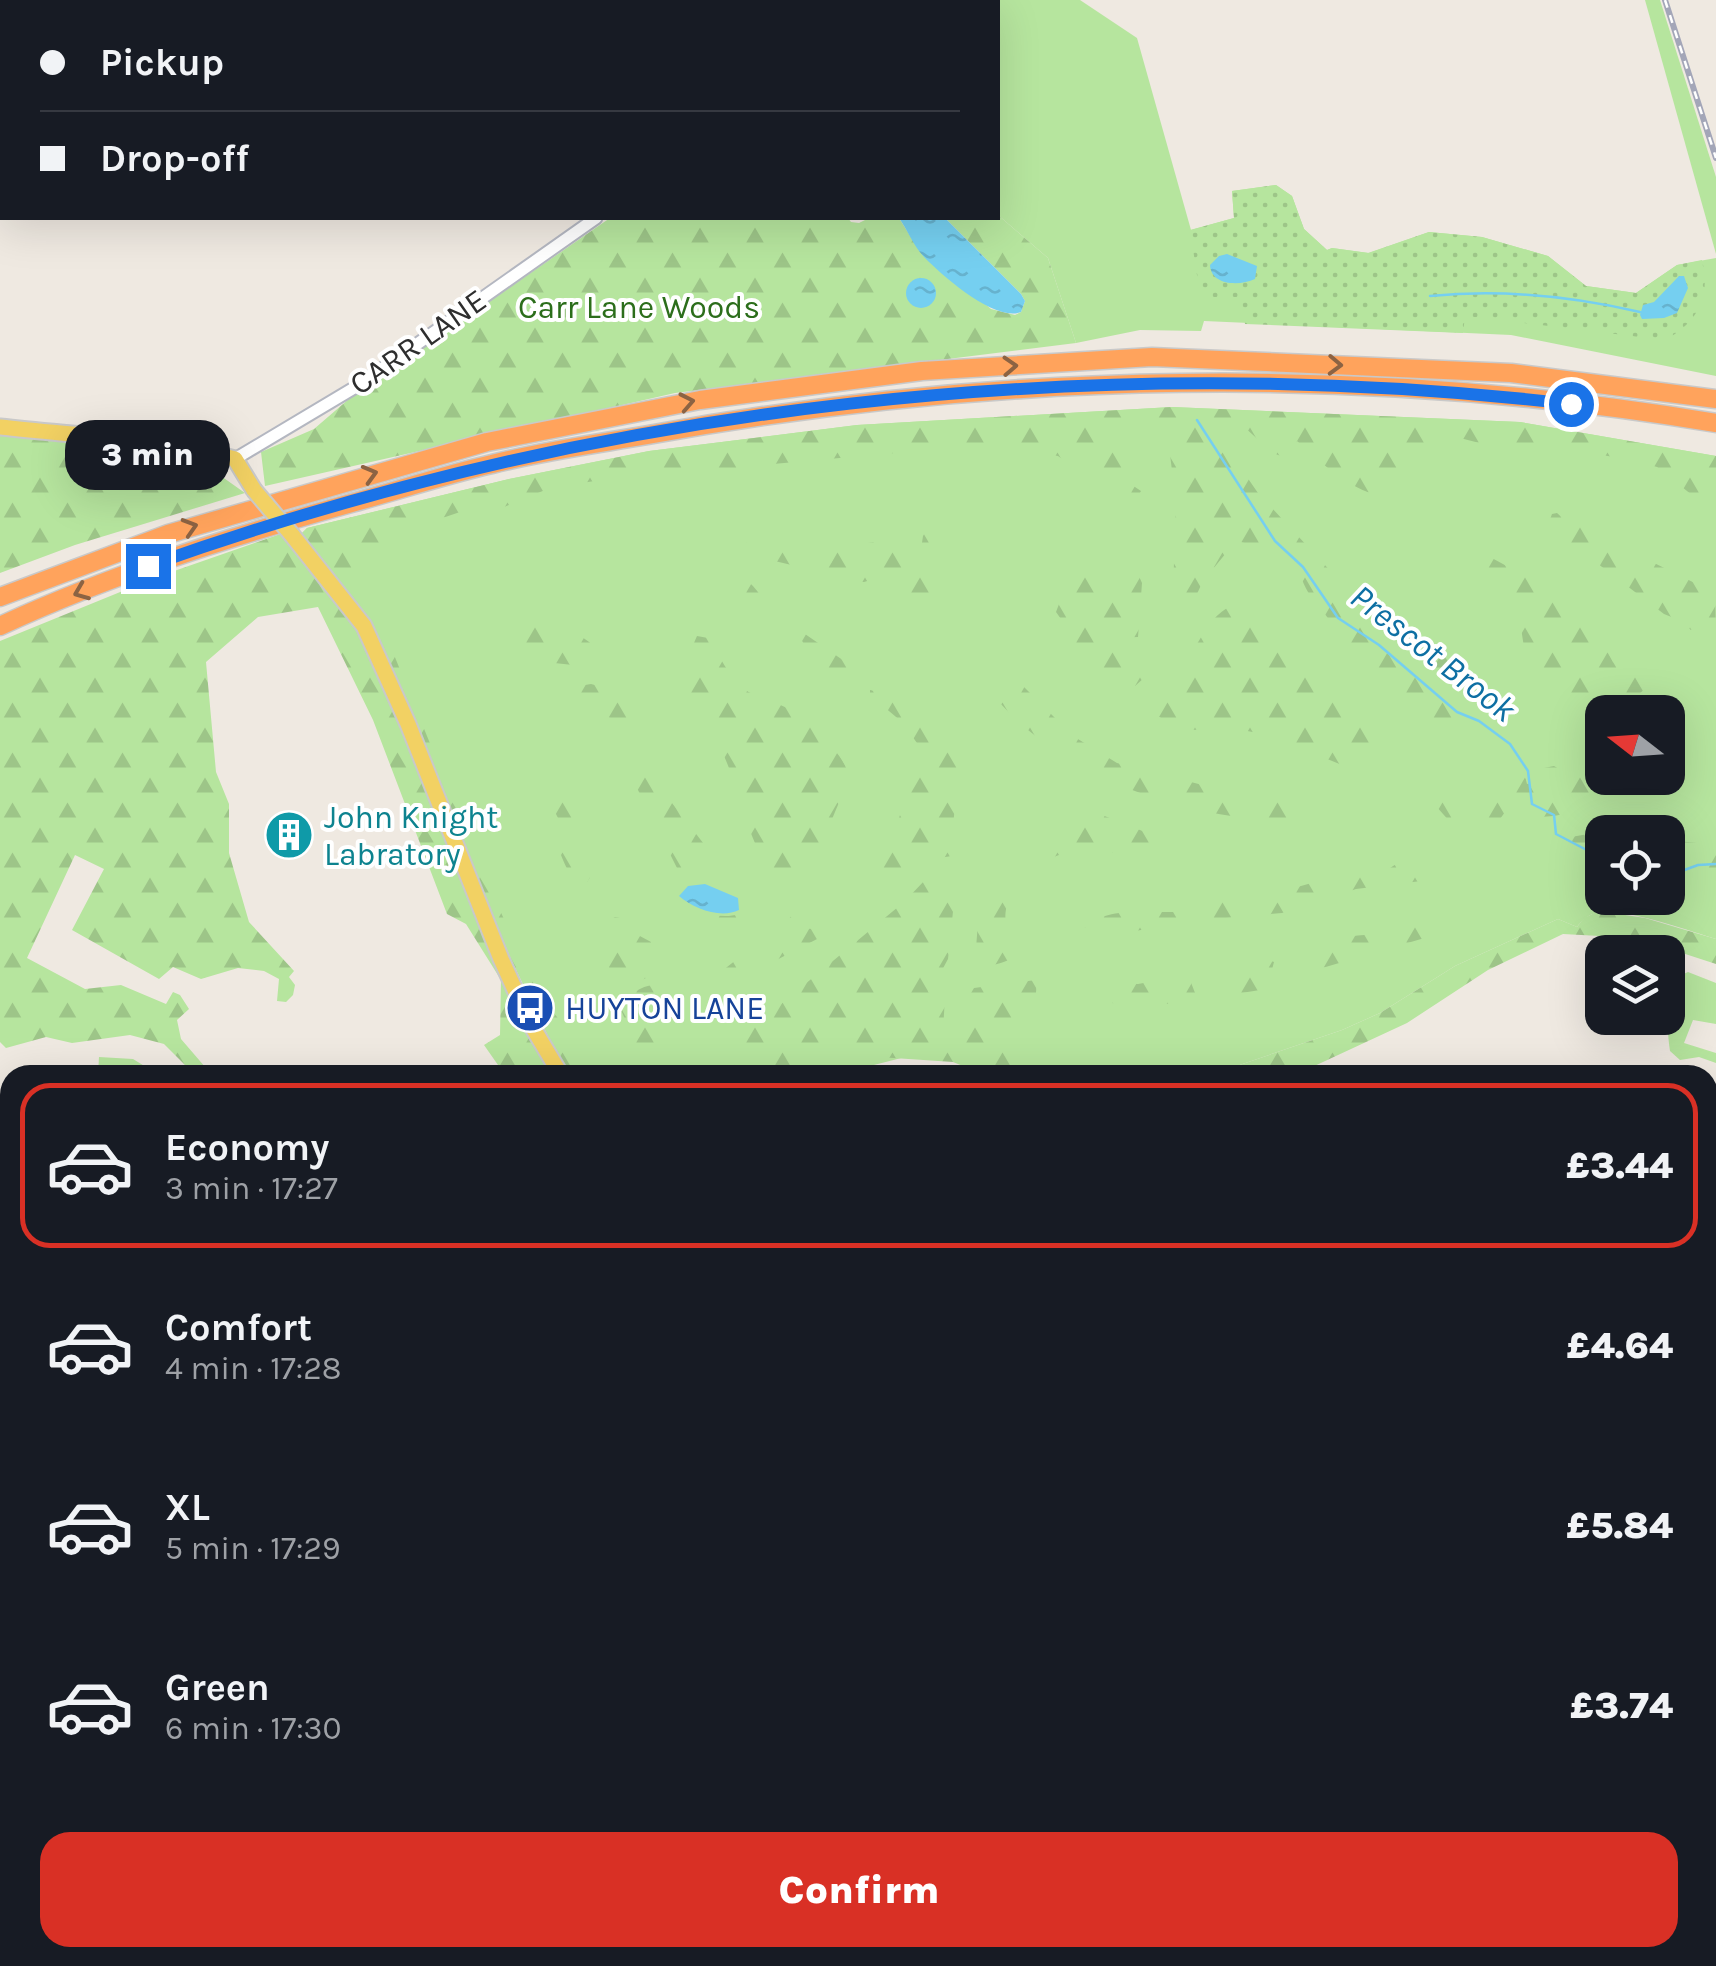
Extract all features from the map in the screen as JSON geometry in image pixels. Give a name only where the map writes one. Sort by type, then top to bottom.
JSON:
[{"type":"highway","points":[[0,597],[276,500],[487,442],[700,400],[922,371],[1152,357],[1511,372],[1716,399]]},
{"type":"highway","points":[[0,626],[190,552],[494,463],[772,412],[1018,388],[1282,383],[1493,396],[1716,423]]},
{"type":"highway","points":[[0,584],[68,570]]},
{"type":"main road","points":[[0,426],[176,445],[235,459],[254,490],[364,626],[422,758],[501,959],[555,1065]]},
{"type":"street","name":"CARR LANE","points":[[235,459],[360,385],[593,220]]},
{"type":"green space","points":[[1000,0],[1080,0],[1137,38],[1191,230],[1234,218],[1232,191],[1276,185],[1292,196],[1304,229],[1327,250],[1369,253],[1429,232],[1482,237],[1548,256],[1586,286],[1636,293],[1677,265],[1716,258],[1716,376],[1511,335],[1204,321],[1201,331],[1140,330],[1076,343],[1048,258],[1000,217]]},
{"type":"green space","points":[[1645,0],[1660,0],[1716,177],[1716,254]]},
{"type":"green space","points":[[1276,185],[1292,196],[1304,229],[1327,250],[1368,253],[1429,232],[1482,237],[1548,256],[1586,286],[1636,293],[1677,265],[1702,260],[1703,297],[1694,317],[1665,340],[1465,316],[1463,333],[1245,324],[1241,297],[1212,297],[1199,288],[1190,230],[1234,218],[1232,191]]},
{"type":"green space","name":"Carr Lane Woods","points":[[1000,217],[1048,258],[1076,343],[675,393],[265,486],[261,452],[314,429],[350,398],[607,220],[900,220],[914,242],[991,309],[1015,315],[1021,312],[1025,301],[947,220],[1000,220]]},
{"type":"green space","points":[[1172,407],[1520,422],[1716,456],[1716,939],[1631,915],[1685,915],[1685,815],[1585,815],[1585,915],[1591,915],[1577,927],[1558,919],[1455,966],[1380,1013],[1239,1065],[1018,1065],[909,1056],[874,1065],[562,1065],[512,961],[366,622],[302,533],[307,528],[509,479],[649,451],[857,425]]},
{"type":"green space","points":[[1172,407],[1520,422],[1716,456],[1716,502],[1692,495],[1657,467],[1636,461],[1563,448],[1511,451],[1456,437],[1419,446],[1400,487],[1388,498],[1350,483],[1297,441],[1286,458],[1273,453],[1233,417],[1213,428],[1258,493],[1349,591],[1427,647],[1454,656],[1462,674],[1456,709],[1449,727],[1438,729],[1420,724],[1386,693],[1311,596],[1295,566],[1275,551],[1236,541],[1203,581],[1188,613],[1181,613],[1173,592],[1176,504],[1166,421],[1121,426],[1129,467],[1126,481],[1141,491],[1137,498],[1130,498],[1116,487],[1099,484],[1058,456],[995,444],[710,472],[639,474],[550,488],[504,507],[460,512],[413,528],[385,543],[353,580],[390,645],[481,869],[535,987],[576,1043],[581,1062],[587,1065],[562,1065],[512,961],[366,622],[302,533],[307,528],[509,479],[649,451],[857,425]]},
{"type":"green space","points":[[0,434],[170,449],[204,464],[245,493],[75,545],[0,573]]},
{"type":"green space","points":[[1557,513],[1568,523],[1574,519],[1587,521],[1642,557],[1715,593],[1716,633],[1691,630],[1664,614],[1552,529],[1549,522],[1552,514]]},
{"type":"green space","points":[[931,523],[943,523],[946,536],[930,594],[897,601],[877,578],[864,582],[809,573],[817,563],[831,563],[840,546],[877,542],[903,525],[911,530],[908,550],[916,558]]},
{"type":"green space","points":[[289,531],[364,626],[470,877],[556,1065],[498,1065],[484,1045],[500,1035],[501,980],[466,924],[447,914],[373,720],[318,607],[258,617],[206,662],[216,772],[229,804],[229,853],[249,922],[294,971],[289,977],[295,985],[293,995],[286,1002],[277,1001],[279,979],[264,971],[238,968],[201,979],[173,967],[159,979],[72,930],[104,869],[75,855],[27,958],[85,989],[121,985],[166,1004],[173,992],[180,995],[189,1009],[177,1020],[181,1039],[203,1065],[185,1065],[164,1044],[130,1035],[72,1043],[46,1037],[6,1048],[0,1042],[0,641],[157,577]]},
{"type":"green space","points":[[744,542],[809,552],[808,564],[800,567],[762,558],[753,565],[749,582],[773,609],[772,615],[745,609],[729,585],[743,559]]},
{"type":"green space","points":[[1490,557],[1551,590],[1599,633],[1613,662],[1640,673],[1649,685],[1638,695],[1585,695],[1585,713],[1575,710],[1528,673],[1521,628],[1499,592],[1480,576]]},
{"type":"green space","points":[[1085,564],[1107,570],[1113,577],[1130,571],[1138,574],[1142,583],[1138,637],[1111,638],[1109,644],[1139,662],[1144,678],[1135,686],[1125,686],[1069,653],[1068,629],[1056,612],[1067,583]]},
{"type":"green space","points":[[1233,605],[1304,653],[1333,689],[1383,737],[1381,749],[1344,747],[1348,761],[1342,765],[1268,735],[1237,729],[1182,730],[1156,715],[1155,700],[1162,677],[1184,661],[1213,620]]},
{"type":"green space","points":[[517,620],[568,630],[588,641],[608,661],[601,668],[545,662],[512,640],[511,623]]},
{"type":"green space","points":[[805,634],[863,674],[861,678],[849,677],[827,684],[801,639]]},
{"type":"green space","points":[[697,636],[708,638],[744,689],[802,719],[830,744],[846,768],[844,790],[817,864],[806,878],[788,888],[764,861],[724,756],[690,705],[687,674]]},
{"type":"green space","points":[[980,665],[1015,678],[1073,736],[1117,763],[1253,798],[1282,801],[1305,812],[1293,822],[1222,815],[1119,785],[1087,770],[1021,724],[974,674]]},
{"type":"green space","points":[[591,684],[610,689],[634,715],[628,720],[619,719],[589,708],[579,686]]},
{"type":"green space","points":[[870,690],[908,705],[938,724],[959,744],[963,754],[953,821],[954,855],[911,862],[887,886],[875,871],[908,793],[917,743],[902,722],[870,695]]},
{"type":"green space","points":[[1554,766],[1569,775],[1585,773],[1585,795],[1607,795],[1573,812],[1547,817],[1533,817],[1517,804],[1510,805],[1500,819],[1470,826],[1451,823],[1428,797],[1423,783],[1432,776],[1441,778],[1448,797],[1474,805],[1515,792],[1511,784],[1514,776],[1524,772],[1527,784],[1535,782],[1544,768]]},
{"type":"green space","points":[[645,777],[665,794],[707,848],[710,857],[701,866],[679,872],[633,780]]},
{"type":"green space","points":[[561,786],[573,794],[576,807],[572,832],[592,861],[587,882],[572,878],[560,850],[559,820],[544,790]]},
{"type":"green space","points":[[1102,815],[1150,834],[1154,847],[1150,859],[1083,850],[1045,862],[1034,859],[1034,847],[1090,816]]},
{"type":"green space","points":[[1585,835],[1585,852],[1569,845],[1571,837]]},
{"type":"green space","points":[[1685,842],[1716,845],[1716,875],[1685,873]]},
{"type":"green space","points":[[1403,860],[1417,861],[1424,873],[1421,881],[1356,889],[1282,913],[1191,921],[1102,937],[1084,927],[1107,915],[1188,911],[1234,894],[1265,894],[1352,873],[1373,876]]},
{"type":"green space","points":[[926,879],[956,883],[948,959],[941,972],[931,976],[928,992],[945,996],[942,1049],[956,1051],[964,1005],[974,988],[1036,980],[1032,1008],[1017,1032],[1018,1042],[1011,1047],[1018,1065],[960,1065],[849,1055],[847,1042],[841,1036],[826,1047],[827,1057],[803,1065],[735,1065],[733,1053],[757,1024],[904,902]]},
{"type":"green space","points":[[980,895],[1007,905],[1007,925],[1018,955],[1002,963],[975,962]]},
{"type":"green space","points":[[678,900],[715,915],[739,914],[742,928],[732,933],[701,923],[681,910],[676,904]]},
{"type":"green space","points":[[794,913],[802,928],[813,929],[819,938],[750,971],[737,993],[674,1040],[665,1055],[649,1057],[638,1049],[621,1010],[633,994],[650,985],[660,985],[686,996],[709,994],[722,971],[741,956],[780,940],[781,928]]},
{"type":"green space","points":[[1590,915],[1645,918],[1716,939],[1716,964],[1685,954],[1685,935],[1563,934],[1488,970],[1407,1023],[1317,1065],[1239,1065],[1380,1013],[1455,966],[1558,919],[1577,927]]},
{"type":"green space","points":[[615,917],[630,920],[638,935],[651,942],[656,973],[626,988],[614,978],[601,941],[602,925]]},
{"type":"green space","points":[[1426,920],[1447,928],[1445,932],[1288,978],[1284,974],[1298,954],[1317,943],[1388,932]]},
{"type":"green space","points":[[1274,962],[1270,977],[1260,990],[1229,995],[1241,965]]},
{"type":"green space","points":[[1685,973],[1716,983],[1716,1024],[1693,1020],[1684,1043],[1716,1053],[1716,1063],[1699,1057],[1680,1060],[1670,1051],[1669,1035],[1685,1035]]},
{"type":"green space","points":[[1177,977],[1190,980],[1197,998],[1130,1006],[1094,993],[1108,983],[1138,984]]},
{"type":"green space","points":[[99,1057],[133,1059],[143,1065],[99,1065]]},
{"type":"water","points":[[900,220],[947,220],[1021,294],[1025,301],[1021,312],[1010,313],[984,304],[921,254]]},
{"type":"water","points":[[1227,254],[1257,266],[1255,279],[1234,283],[1215,277],[1210,265]]},
{"type":"water","points":[[1679,276],[1684,276],[1688,288],[1677,313],[1642,319],[1643,305],[1654,302]]},
{"type":"water","points":[[921,278],[935,287],[936,293],[927,307],[921,308],[907,299],[906,293],[915,279]]},
{"type":"water","points":[[705,884],[738,898],[739,910],[708,911],[679,896],[688,886]]},
{"type":"waterway","points":[[1430,296],[1535,295],[1640,312]]},
{"type":"waterway","name":"Prescot Brook","points":[[1197,420],[1275,541],[1303,567],[1338,618],[1379,645],[1457,712],[1479,721],[1510,744],[1528,771],[1532,804],[1554,815],[1556,834],[1585,849]]},
{"type":"waterway","name":"Prescot Brook","points":[[1685,870],[1716,864]]},
{"type":"railway","points":[[1665,0],[1716,158]]},
{"type":"place","name":"John Knight Labratory","points":[[289,835]]},
{"type":"place","name":"HUYTON LANE","points":[[530,1008]]},
{"type":"route","points":[[148,566],[494,463],[772,412],[1018,388],[1282,383],[1571,404]]}]
